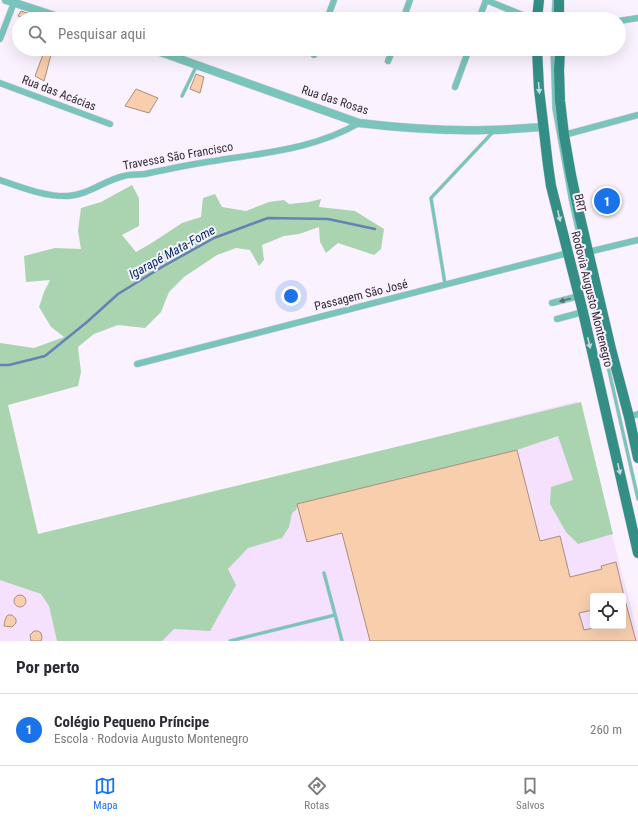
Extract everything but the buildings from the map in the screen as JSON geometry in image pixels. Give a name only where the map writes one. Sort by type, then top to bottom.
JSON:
[{"type":"main road","points":[[538,12],[539,0]]},
{"type":"main road","points":[[559,0],[559,12]]},
{"type":"main road","name":"Rodovia Augusto Montenegro","points":[[537,56],[539,89],[552,186],[583,312],[638,554]]},
{"type":"main road","name":"Rodovia Augusto Montenegro","points":[[560,56],[560,101],[564,135],[579,213],[611,349],[633,416],[638,458]]},
{"type":"street","points":[[330,12],[334,0]]},
{"type":"street","points":[[406,12],[410,0]]},
{"type":"street","points":[[482,12],[486,0],[515,12]]},
{"type":"street","points":[[0,39],[12,1],[44,12]]},
{"type":"street","points":[[626,21],[638,18]]},
{"type":"street","name":"Rua das Rosas","points":[[172,56],[359,122],[388,126],[432,129],[495,130],[544,127]]},
{"type":"street","points":[[388,61],[390,56]]},
{"type":"street","points":[[455,87],[466,56]]},
{"type":"street","name":"Rua das Acácias","points":[[0,83],[110,124]]},
{"type":"street","points":[[564,135],[638,115]]},
{"type":"street","name":"Travessa São Francisco","points":[[0,180],[51,195],[79,195],[124,176],[297,147],[344,131],[359,122]]},
{"type":"street","points":[[588,252],[638,240]]},
{"type":"street","name":"Passagem São José","points":[[137,364],[568,253]]},
{"type":"street","points":[[552,303],[579,296]]},
{"type":"street","points":[[557,319],[583,312]]},
{"type":"lane","points":[[553,12],[554,0]]},
{"type":"lane","name":"BRT","points":[[552,56],[554,109],[571,203],[638,499]]},
{"type":"lane","points":[[182,96],[197,65]]},
{"type":"lane","points":[[445,284],[431,198],[495,130]]},
{"type":"lane","points":[[324,573],[342,641]]},
{"type":"lane","points":[[230,641],[245,639],[335,615]]},
{"type":"shaded area","points":[[577,401],[638,634],[638,641],[0,641],[0,567],[35,539]]},
{"type":"green space","points":[[132,185],[139,198],[139,226],[122,235],[136,252],[182,223],[201,217],[203,198],[215,194],[222,207],[246,211],[269,202],[284,200],[289,204],[321,199],[319,207],[355,211],[384,229],[381,249],[374,255],[338,243],[326,253],[320,242],[319,227],[299,234],[284,236],[262,245],[264,260],[259,266],[250,250],[236,248],[217,255],[184,277],[169,292],[161,312],[145,328],[118,325],[94,334],[78,347],[81,372],[78,386],[8,405],[38,534],[581,402],[613,534],[578,544],[566,532],[550,504],[551,487],[573,480],[558,436],[517,450],[298,504],[296,510],[292,513],[289,527],[282,538],[248,548],[228,569],[236,585],[210,631],[174,629],[162,641],[57,641],[49,606],[41,594],[0,580],[0,343],[34,348],[64,337],[51,327],[39,307],[50,280],[26,282],[24,256],[55,248],[81,249],[78,231],[81,208],[101,202]]},
{"type":"waterway","name":"Igarapé Mata-Fome","points":[[0,365],[9,365],[45,356],[87,322],[118,294],[214,238],[268,218],[328,219],[375,229]]},
{"type":"place","name":"Colégio Pequeno Príncipe","points":[[607,201]]}]
